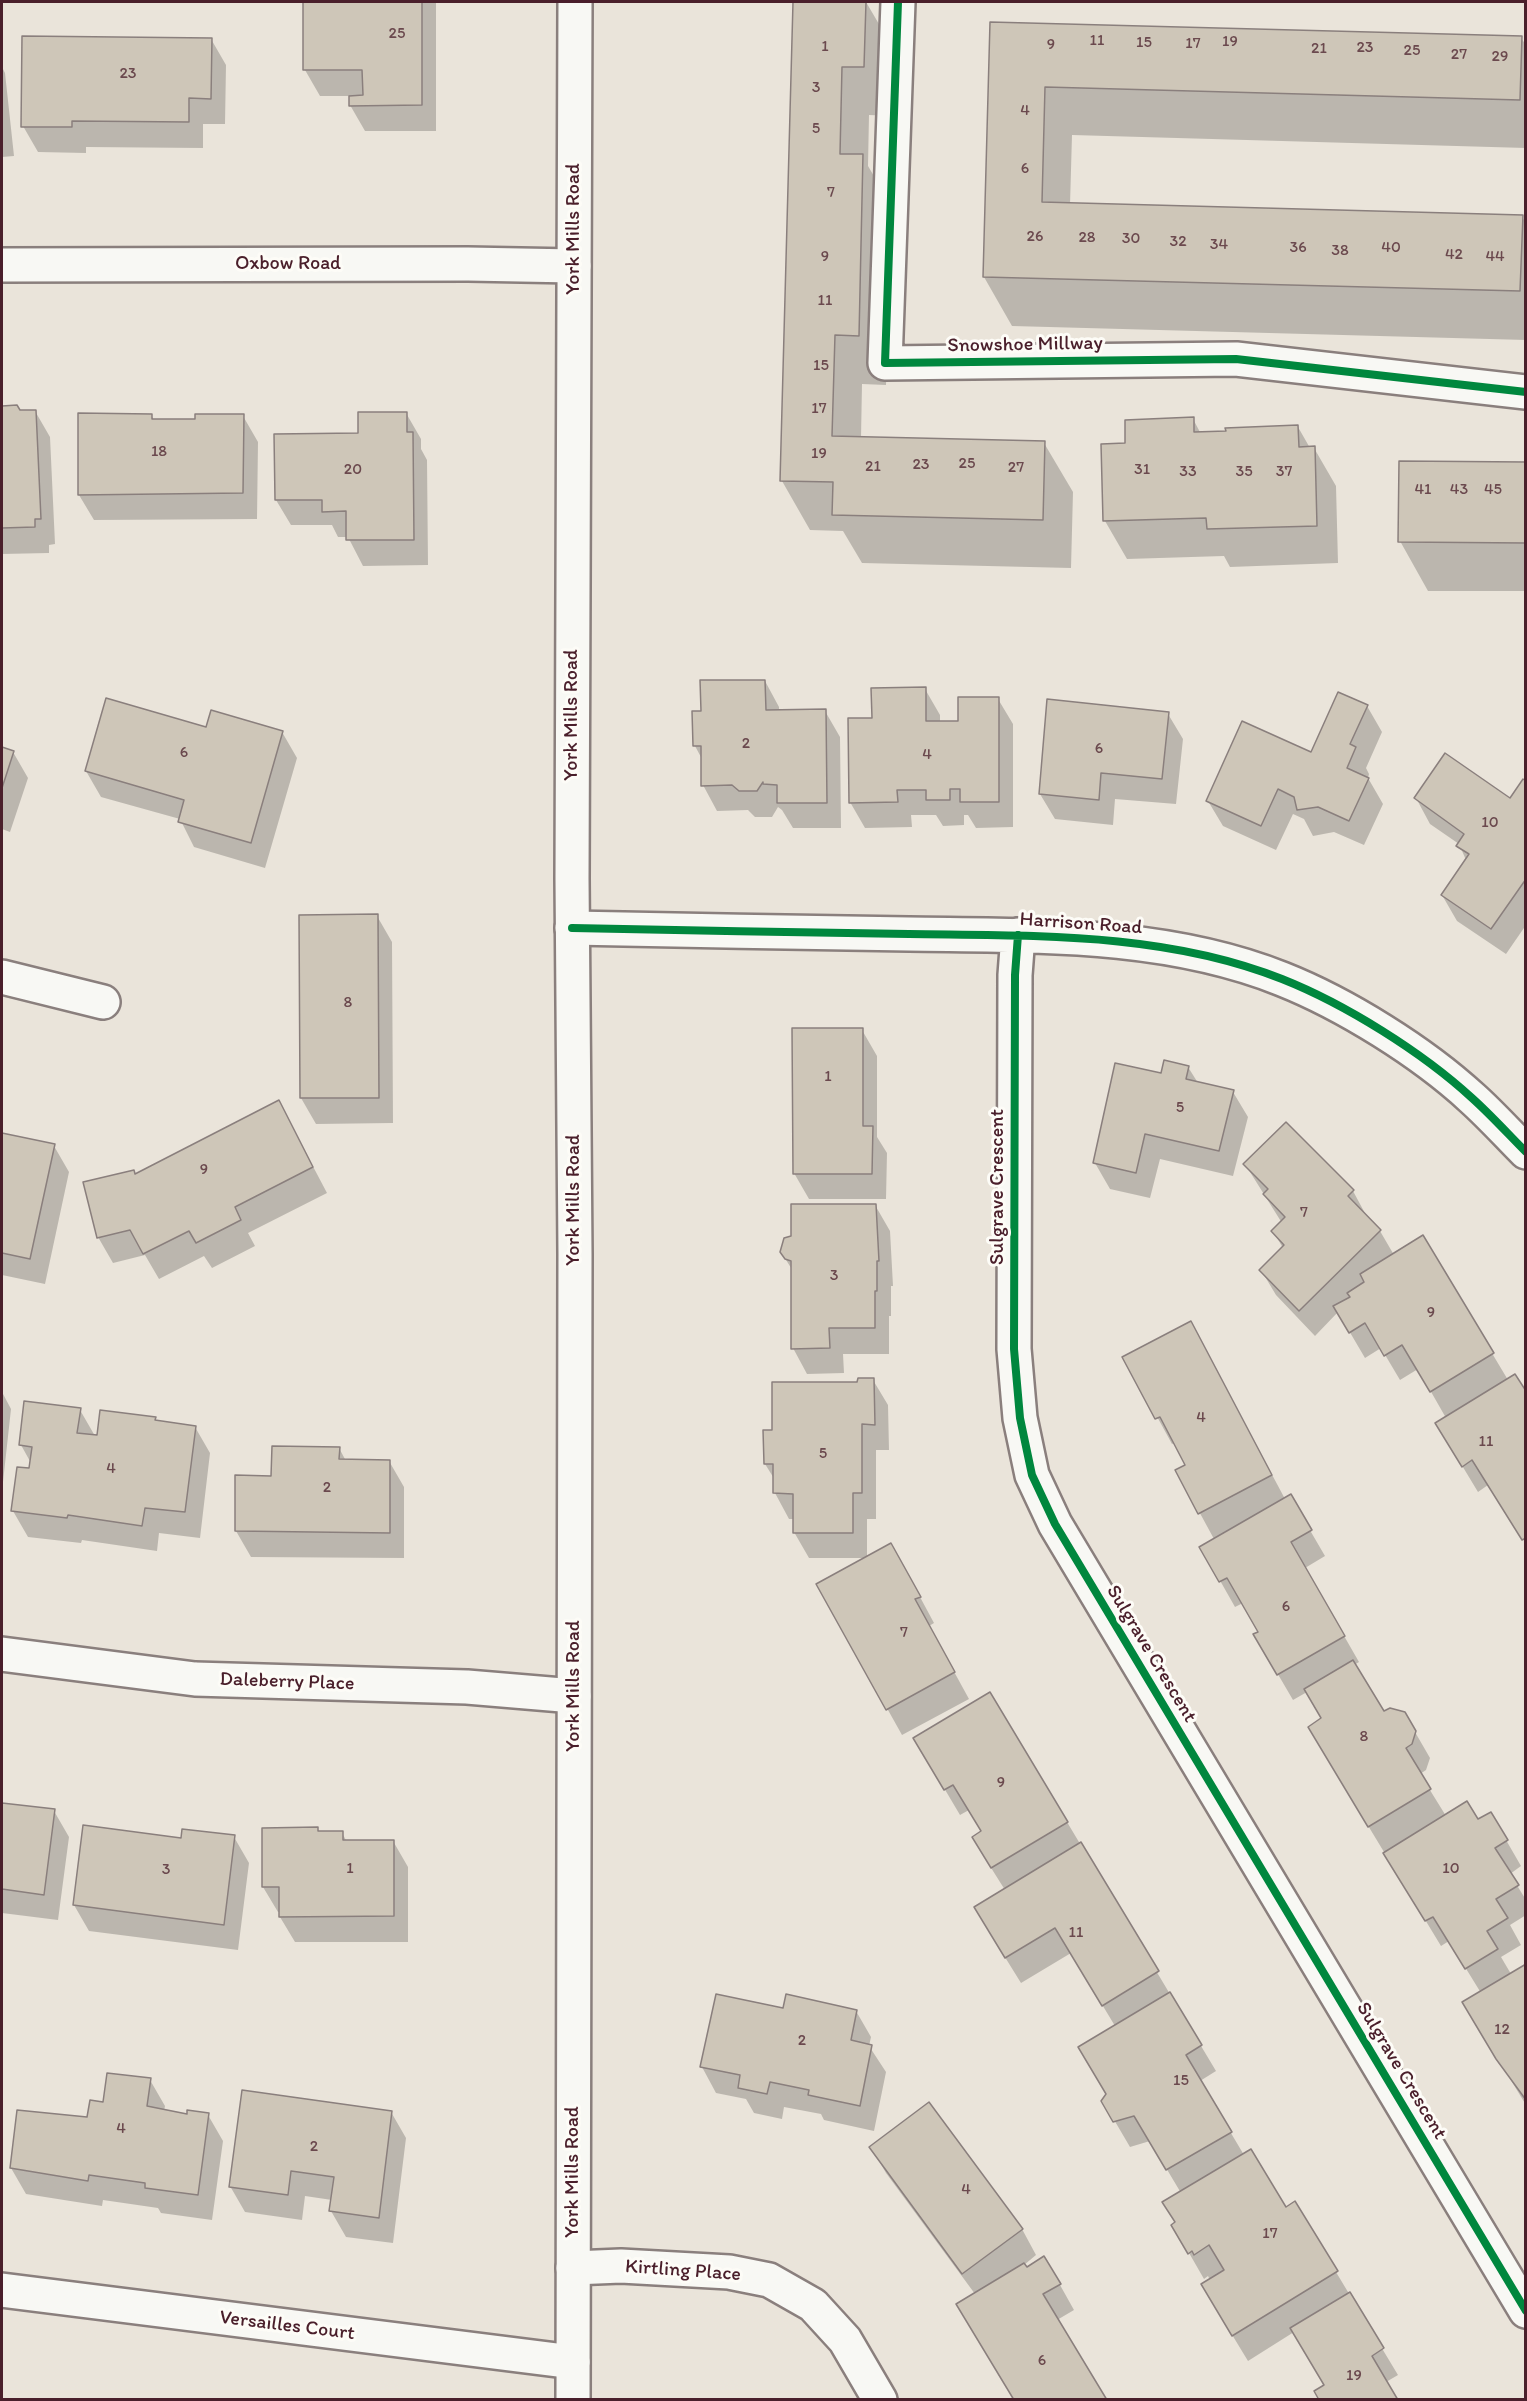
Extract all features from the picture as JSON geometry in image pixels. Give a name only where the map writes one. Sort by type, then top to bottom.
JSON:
[{"type":"street","name":"York Mills Road","points":[[573,2400],[575,1242],[572,928],[575,2]]},
{"type":"street","name":"Snowshoe Millway","points":[[898,2],[885,363],[1236,359],[1526,392]]},
{"type":"street","name":"Oxbow Road","points":[[2,265],[477,264],[574,266]]},
{"type":"street","name":"Harrison Road","points":[[572,928],[1018,935],[1107,939],[1197,952],[1282,979],[1354,1014],[1413,1052],[1471,1097],[1526,1152]]},
{"type":"street","name":"Sulgrave Crescent","points":[[1018,935],[1015,987],[1014,1349],[1020,1418],[1032,1475],[1055,1524],[1526,2311]]},
{"type":"street","points":[[2,977],[103,1002]]},
{"type":"street","name":"Daleberry Place","points":[[2,1654],[195,1679],[467,1687],[574,1696]]},
{"type":"street","name":"Kirtling Place","points":[[573,2268],[621,2266],[729,2271],[769,2280],[813,2305],[845,2340],[880,2400]]},
{"type":"street","name":"Versailles Court","points":[[2,2290],[573,2362]]},
{"type":"building","points":[[303,2],[422,2],[422,105],[349,106],[349,96],[363,95],[362,70],[303,70]]},
{"type":"building","points":[[793,2],[866,2],[864,67],[842,67],[840,154],[863,154],[859,336],[835,335],[832,436],[1045,441],[1043,520],[832,515],[833,482],[780,481]]},
{"type":"building","points":[[990,22],[1522,36],[1520,100],[1045,87],[1042,202],[1523,215],[1520,291],[983,277]]},
{"type":"building","points":[[22,36],[212,38],[211,99],[189,98],[189,122],[72,121],[72,127],[21,127]]},
{"type":"building","points":[[17,405],[20,410],[36,410],[41,519],[35,519],[35,527],[2,528],[2,406]]},
{"type":"building","points":[[358,412],[407,412],[407,432],[413,432],[414,540],[346,540],[346,511],[322,512],[322,500],[275,500],[274,434],[358,433]]},
{"type":"building","points":[[78,413],[152,414],[152,419],[195,419],[195,414],[244,414],[243,493],[78,495]]},
{"type":"building","points":[[1194,417],[1194,432],[1226,431],[1225,428],[1298,425],[1299,447],[1315,446],[1317,526],[1207,529],[1206,518],[1103,521],[1101,444],[1125,443],[1125,420]]},
{"type":"building","points":[[1399,461],[1526,462],[1526,543],[1398,542]]},
{"type":"building","points":[[700,680],[765,680],[766,710],[826,709],[827,803],[777,803],[777,785],[763,784],[763,782],[757,791],[739,791],[732,785],[701,786],[701,746],[693,746],[692,711],[701,711]]},
{"type":"building","points":[[926,687],[926,721],[958,721],[958,697],[999,697],[999,802],[960,802],[960,789],[950,789],[950,800],[926,800],[926,790],[897,790],[898,802],[849,803],[848,718],[872,718],[871,688]]},
{"type":"building","points":[[1338,692],[1368,705],[1350,744],[1356,747],[1347,768],[1369,778],[1349,821],[1318,807],[1297,810],[1294,797],[1278,789],[1261,826],[1206,801],[1242,721],[1311,752]]},
{"type":"building","points":[[106,698],[206,727],[211,710],[283,731],[251,843],[178,822],[184,800],[85,771]]},
{"type":"building","points":[[1047,699],[1169,712],[1162,779],[1101,773],[1099,800],[1039,794]]},
{"type":"building","points":[[2,747],[14,751],[2,788]]},
{"type":"building","points":[[1445,753],[1510,798],[1523,779],[1526,781],[1526,879],[1491,929],[1441,895],[1469,854],[1456,846],[1464,834],[1414,798]]},
{"type":"building","points":[[378,914],[379,1098],[300,1098],[299,915]]},
{"type":"building","points":[[792,1028],[863,1028],[863,1126],[873,1126],[872,1174],[793,1174]]},
{"type":"building","points":[[1164,1060],[1189,1066],[1186,1079],[1234,1090],[1219,1151],[1145,1134],[1136,1173],[1093,1163],[1115,1063],[1161,1073]]},
{"type":"building","points":[[279,1100],[313,1167],[235,1207],[241,1220],[196,1243],[189,1231],[143,1254],[130,1230],[97,1238],[83,1182],[134,1170],[135,1174]]},
{"type":"building","points":[[1286,1122],[1354,1190],[1348,1196],[1381,1230],[1299,1311],[1259,1270],[1284,1245],[1271,1231],[1285,1217],[1263,1194],[1268,1189],[1243,1164]]},
{"type":"building","points":[[2,1133],[55,1144],[30,1259],[2,1253]]},
{"type":"building","points":[[791,1204],[876,1204],[879,1261],[877,1261],[877,1291],[875,1291],[875,1328],[829,1328],[830,1348],[791,1349],[791,1261],[785,1259],[780,1252],[784,1238],[791,1236]]},
{"type":"building","points":[[1423,1235],[1494,1353],[1430,1392],[1402,1345],[1384,1356],[1365,1323],[1349,1333],[1333,1306],[1350,1297],[1347,1293],[1364,1282],[1360,1274]]},
{"type":"building","points":[[1191,1321],[1272,1475],[1198,1514],[1175,1470],[1185,1465],[1160,1417],[1155,1419],[1122,1357]]},
{"type":"building","points":[[1515,1374],[1526,1391],[1526,1538],[1522,1540],[1472,1460],[1462,1467],[1435,1423]]},
{"type":"building","points":[[858,1378],[874,1378],[875,1425],[862,1424],[862,1493],[853,1493],[853,1533],[793,1533],[793,1494],[773,1493],[773,1464],[764,1464],[763,1430],[772,1430],[772,1382],[857,1382]]},
{"type":"building","points":[[24,1401],[81,1408],[77,1433],[97,1435],[100,1410],[156,1417],[155,1420],[196,1426],[185,1512],[145,1508],[142,1526],[68,1515],[67,1518],[11,1511],[17,1467],[29,1468],[32,1447],[19,1445]]},
{"type":"building","points":[[272,1446],[340,1447],[339,1459],[390,1460],[390,1533],[235,1531],[235,1475],[271,1476]]},
{"type":"building","points":[[1291,1494],[1312,1530],[1291,1542],[1345,1636],[1277,1675],[1253,1634],[1258,1632],[1227,1578],[1219,1582],[1199,1547]]},
{"type":"building","points":[[891,1543],[921,1597],[915,1599],[955,1672],[886,1710],[816,1584]]},
{"type":"building","points":[[1353,1660],[1384,1711],[1390,1708],[1405,1712],[1416,1731],[1412,1744],[1406,1748],[1431,1789],[1368,1827],[1308,1727],[1321,1718],[1304,1689]]},
{"type":"building","points":[[990,1692],[1068,1822],[991,1868],[972,1837],[981,1831],[953,1785],[944,1790],[913,1738]]},
{"type":"building","points":[[1467,1801],[1478,1819],[1491,1812],[1508,1840],[1495,1848],[1519,1885],[1496,1899],[1508,1918],[1487,1931],[1498,1949],[1465,1969],[1433,1917],[1425,1921],[1383,1853]]},
{"type":"building","points":[[2,1803],[55,1809],[44,1895],[2,1889]]},
{"type":"building","points":[[83,1825],[181,1838],[182,1829],[235,1835],[224,1925],[73,1905]]},
{"type":"building","points":[[318,1827],[318,1831],[343,1831],[343,1840],[394,1840],[394,1916],[279,1917],[279,1887],[262,1887],[262,1828]]},
{"type":"building","points":[[1081,1842],[1159,1971],[1102,2006],[1055,1928],[1005,1958],[974,1907]]},
{"type":"building","points":[[1526,1964],[1526,2100],[1496,2059],[1462,2002]]},
{"type":"building","points":[[1170,1992],[1202,2045],[1186,2055],[1232,2132],[1166,2170],[1134,2116],[1113,2122],[1101,2101],[1106,2094],[1078,2047]]},
{"type":"building","points":[[716,1994],[783,2008],[786,1994],[857,2010],[851,2040],[872,2045],[860,2106],[808,2095],[809,2090],[770,2082],[767,2094],[738,2088],[740,2075],[700,2067]]},
{"type":"building","points":[[107,2073],[151,2078],[147,2106],[187,2114],[187,2110],[209,2113],[198,2195],[145,2188],[145,2183],[89,2175],[88,2181],[10,2168],[17,2110],[87,2117],[90,2100],[103,2102]]},
{"type":"building","points":[[242,2090],[392,2111],[379,2218],[329,2211],[334,2177],[291,2171],[288,2195],[229,2187]]},
{"type":"building","points":[[929,2102],[1023,2229],[962,2274],[869,2147]]},
{"type":"building","points":[[1251,2149],[1286,2207],[1295,2201],[1338,2271],[1232,2336],[1201,2284],[1224,2270],[1209,2245],[1194,2255],[1192,2251],[1188,2254],[1171,2225],[1175,2222],[1162,2202]]},
{"type":"building","points":[[1044,2256],[1061,2284],[1043,2294],[1107,2400],[1014,2400],[956,2304],[1024,2263],[1027,2267]]},
{"type":"building","points":[[1350,2292],[1384,2348],[1372,2356],[1398,2400],[1319,2400],[1314,2391],[1324,2385],[1290,2328]]},
{"type":"cycle path","points":[[898,2],[885,363],[1236,359],[1526,392]]},
{"type":"cycle path","points":[[572,928],[1003,935],[1098,940],[1192,952],[1282,979],[1357,1016],[1407,1047],[1452,1081],[1486,1111],[1526,1152]]},
{"type":"cycle path","points":[[1018,935],[1015,975],[1014,1349],[1020,1418],[1032,1475],[1055,1524],[1526,2311]]}]
